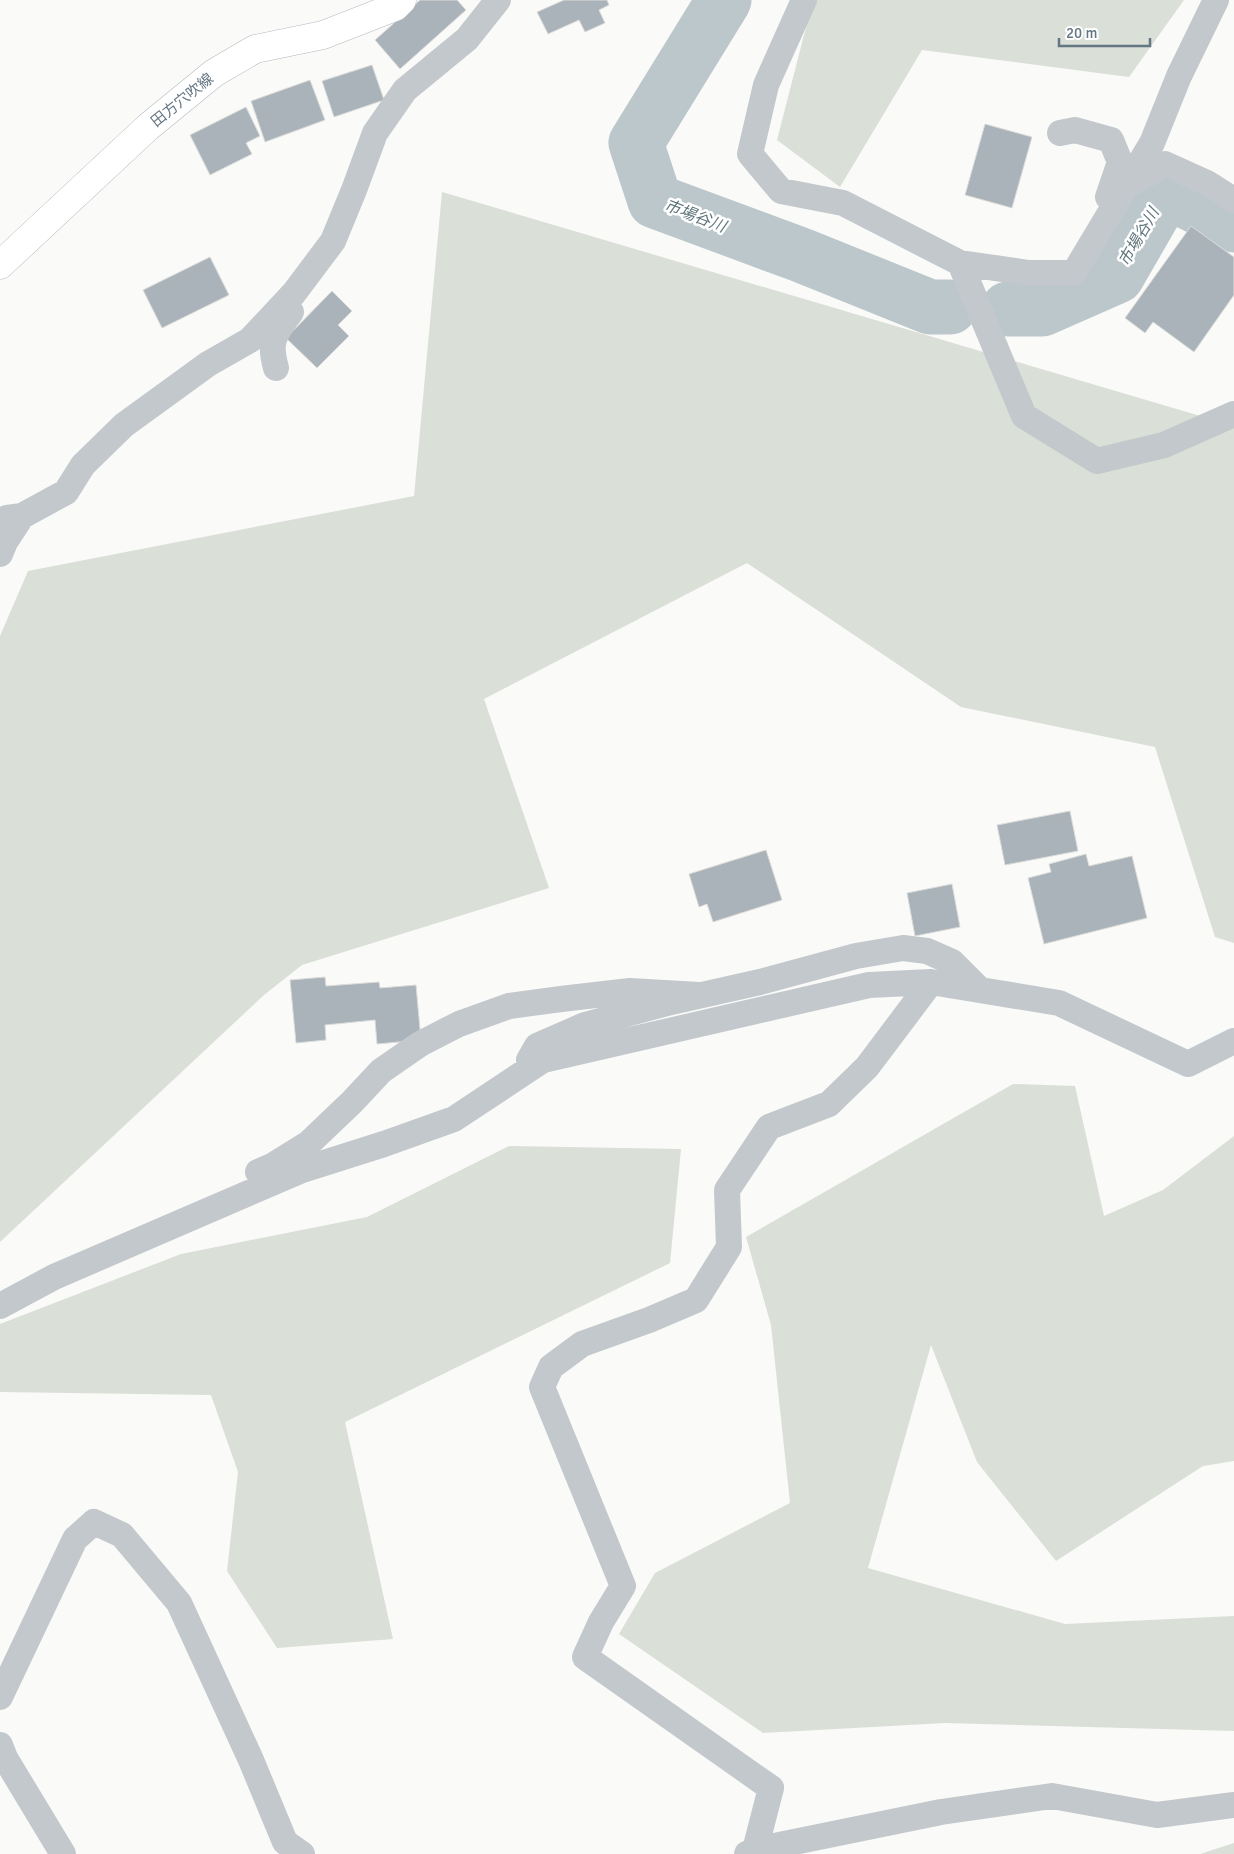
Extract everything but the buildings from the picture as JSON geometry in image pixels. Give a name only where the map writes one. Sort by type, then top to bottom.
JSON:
[{"type":"main road","name":"田方穴吹線","points":[[0,265],[148,127],[214,73],[256,49],[323,35],[395,7],[402,0]]},
{"type":"street","points":[[0,554],[11,519],[66,492],[83,465],[124,425],[208,364],[250,340],[300,285],[333,241],[376,133],[400,97],[405,90],[467,39],[498,0]]},
{"type":"street","points":[[804,0],[766,85],[750,154],[781,191],[843,203],[960,263],[1029,273],[1074,272],[1152,144],[1180,76],[1216,0]]},
{"type":"street","points":[[1060,133],[1075,130],[1111,140],[1120,162],[1093,242]]},
{"type":"street","points":[[1126,186],[1165,164],[1207,183],[1234,200]]},
{"type":"street","points":[[960,263],[1024,416],[1097,461],[1164,445],[1234,414]]},
{"type":"street","points":[[276,368],[272,354],[273,337],[291,312],[300,285]]},
{"type":"street","points":[[522,1074],[537,1046],[585,1025],[699,995],[760,982],[856,956],[903,948],[927,951],[952,962],[980,990]]},
{"type":"street","points":[[931,982],[867,1067],[829,1104],[769,1127],[727,1190],[729,1247],[696,1300],[649,1320],[582,1344],[551,1367],[542,1387],[623,1586],[601,1622],[585,1657],[771,1788],[751,1852],[941,1812],[1052,1796],[1156,1815],[1234,1805]]},
{"type":"street","points":[[0,1306],[54,1278],[302,1170],[454,1119],[543,1060],[794,1001],[869,985],[931,982],[1059,1003],[1188,1064],[1234,1041]]},
{"type":"street","points":[[166,1229],[206,1194],[272,1166],[309,1143],[381,1071],[420,1044],[459,1024],[509,1006],[560,999],[630,991],[699,995]]},
{"type":"street","points":[[0,1698],[74,1539],[94,1522],[122,1536],[179,1603],[251,1760],[285,1842],[302,1854]]},
{"type":"street","points":[[0,1745],[5,1758],[63,1854]]},
{"type":"shaded area","points":[[813,0],[1184,0],[1129,77],[922,50],[840,187],[777,140]]},
{"type":"shaded area","points":[[442,192],[1234,426],[1234,943],[1215,937],[1155,747],[961,707],[747,563],[484,699],[549,888],[302,965],[264,995],[0,1242],[0,636],[28,571],[414,496]]},
{"type":"shaded area","points":[[1013,1084],[1075,1086],[1104,1216],[1163,1190],[1234,1136],[1234,1461],[1203,1466],[1056,1561],[977,1462],[931,1345],[868,1568],[1065,1624],[1234,1616],[1234,1731],[945,1723],[763,1733],[619,1634],[655,1573],[790,1503],[771,1325],[746,1237]]},
{"type":"shaded area","points":[[509,1146],[681,1149],[670,1263],[345,1422],[393,1639],[277,1648],[227,1571],[238,1472],[211,1395],[0,1392],[0,1324],[181,1254],[367,1217]]},
{"type":"shaded area","points":[[1234,1843],[1234,1854],[1200,1854]]},
{"type":"waterway","name":"市場谷川","points":[[724,0],[636,143],[655,201],[801,255],[930,307],[950,307]]},
{"type":"waterway","name":"市場谷川","points":[[1008,309],[1042,309],[1117,276],[1166,191],[1234,225]]}]
